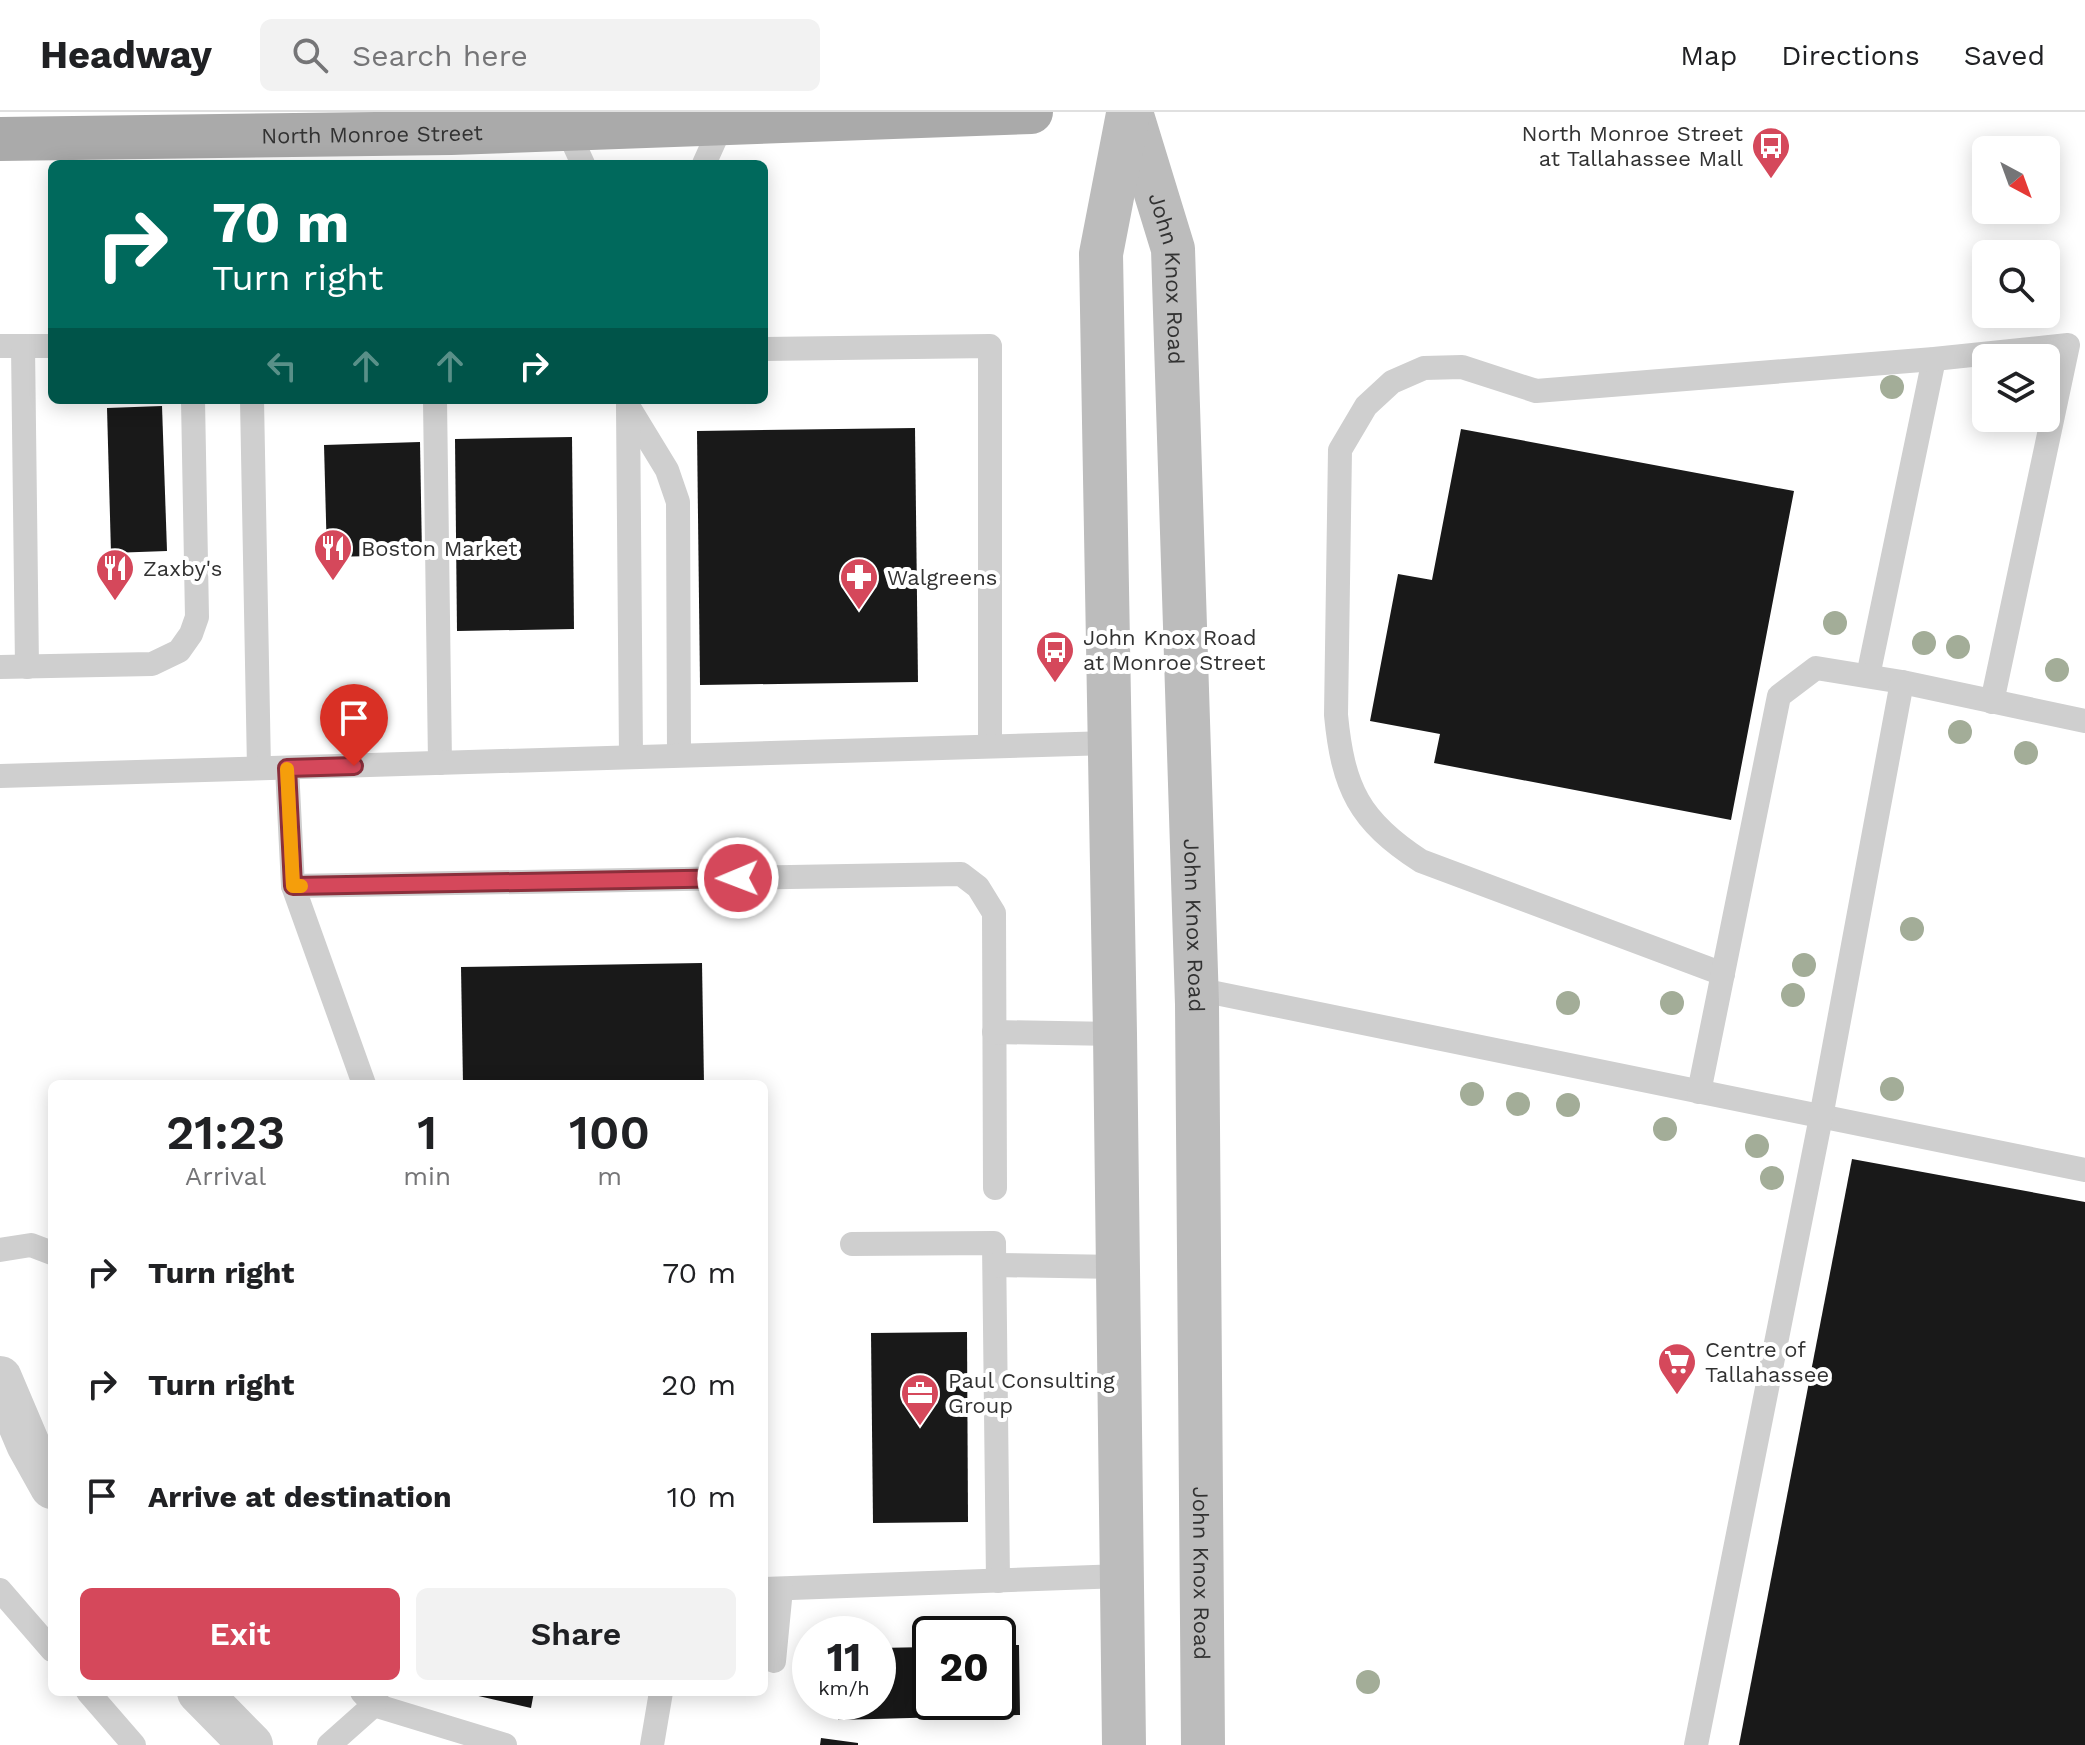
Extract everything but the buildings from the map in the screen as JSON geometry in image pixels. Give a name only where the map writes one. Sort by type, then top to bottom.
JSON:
[{"type":"main road","name":"North Monroe Street","points":[[0,139],[100,125],[184,150],[452,123],[575,147],[722,118],[1031,112]]},
{"type":"main road","name":"John Knox Road","points":[[1124,1745],[1101,254],[1130,112]]},
{"type":"main road","name":"John Knox Road","points":[[1130,112],[1173,249],[1196,989],[1203,1745]]},
{"type":"street","points":[[0,1378],[28,1444],[48,1480]]},
{"type":"street","points":[[203,1696],[245,1743]]},
{"type":"lane","points":[[706,160],[722,118]]},
{"type":"lane","points":[[1723,974],[1421,861],[1392,842],[1348,785],[1340,756],[1336,715],[1340,450],[1366,406],[1392,382],[1424,368],[1462,367],[1536,391],[1934,359],[2068,345],[1992,702]]},
{"type":"lane","points":[[27,667],[11,346],[48,346]]},
{"type":"lane","points":[[768,349],[990,346],[990,746]]},
{"type":"lane","points":[[1868,676],[1934,359]]},
{"type":"lane","points":[[0,667],[152,664],[179,651],[191,634],[197,617],[193,404]]},
{"type":"lane","points":[[252,404],[259,768]]},
{"type":"lane","points":[[435,404],[440,763]]},
{"type":"lane","points":[[628,404],[631,757]]},
{"type":"lane","points":[[629,404],[667,470],[678,502],[679,755]]},
{"type":"lane","points":[[1699,1092],[1779,696],[1816,668],[1902,682],[2085,721]]},
{"type":"lane","points":[[1696,1745],[1821,1117],[1902,682]]},
{"type":"lane","points":[[0,776],[1110,743]]},
{"type":"lane","points":[[287,768],[293,886],[363,1080]]},
{"type":"lane","points":[[293,886],[961,874],[978,887],[994,913],[995,1188]]},
{"type":"lane","points":[[1196,989],[2085,1170]]},
{"type":"lane","points":[[994,1032],[1115,1034]]},
{"type":"lane","points":[[852,1244],[994,1243],[998,1581]]},
{"type":"lane","points":[[0,1250],[31,1245],[48,1251]]},
{"type":"lane","points":[[995,1265],[1118,1267]]},
{"type":"lane","points":[[774,1661],[772,1589],[1122,1576]]},
{"type":"lane","points":[[0,1590],[48,1645]]},
{"type":"lane","points":[[91,1696],[134,1745]]},
{"type":"lane","points":[[329,1745],[371,1696],[505,1745]]},
{"type":"lane","points":[[652,1745],[660,1696]]},
{"type":"slow traffic","points":[[287,769],[293,886],[301,886]]},
{"type":"place","name":"North Monroe Street at Tallahassee Mall","points":[[1771,180]]},
{"type":"place","name":"Boston Market","points":[[333,582]]},
{"type":"place","name":"Zaxby's","points":[[115,602]]},
{"type":"place","name":"Walgreens","points":[[859,611]]},
{"type":"place","name":"John Knox Road at Monroe Street","points":[[1055,684]]},
{"type":"place","name":"Centre of Tallahassee","points":[[1677,1396]]},
{"type":"place","name":"Paul Consulting Group","points":[[920,1427]]},
{"type":"route","points":[[354,766],[287,768],[293,886],[738,878]]}]
